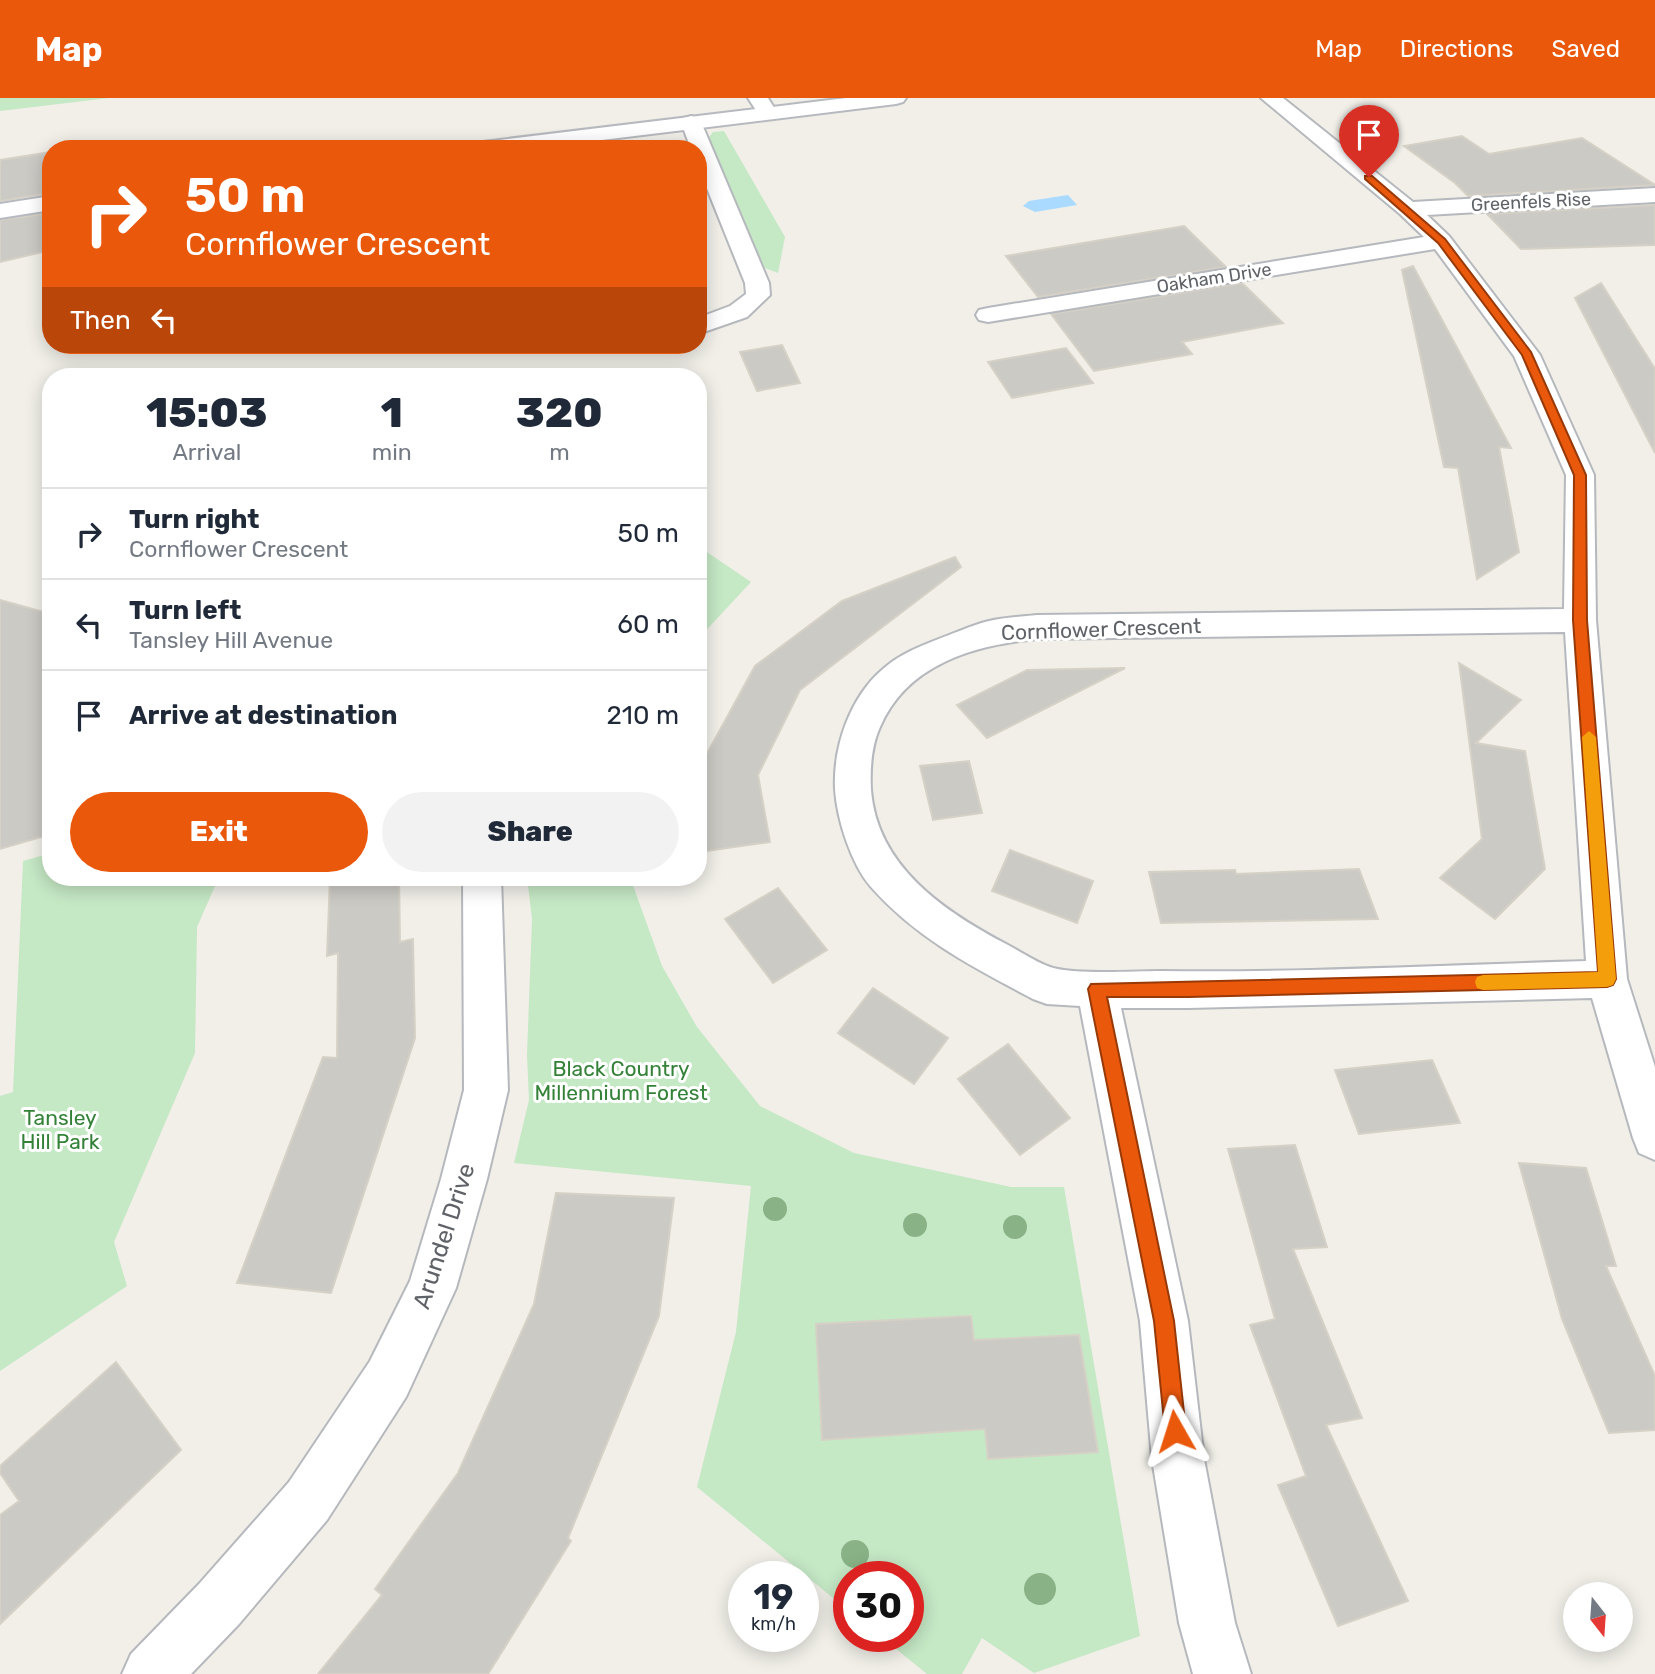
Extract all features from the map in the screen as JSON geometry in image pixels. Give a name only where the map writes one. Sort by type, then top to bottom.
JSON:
[{"type":"street","points":[[546,140],[691,122],[763,106],[896,98]]},
{"type":"street","points":[[1271,98],[1408,209],[1441,241],[1527,355],[1580,475],[1580,620],[1607,979],[1655,1138]]},
{"type":"street","points":[[691,122],[698,140]]},
{"type":"street","points":[[707,161],[757,283],[758,295],[751,305],[728,318],[707,324]]},
{"type":"street","name":"Greenfels Rise","points":[[1408,209],[1655,195]]},
{"type":"street","points":[[0,211],[42,204]]},
{"type":"street","name":"Oakham Drive","points":[[988,315],[1441,241]]},
{"type":"street","name":"Cornflower Crescent","points":[[1580,620],[1037,627],[989,632],[925,657],[894,678],[873,703],[859,735],[852,769],[854,801],[862,835],[883,874],[921,910],[957,938],[1047,986],[1188,990],[1607,979]]},
{"type":"street","name":"Arundel Drive","points":[[151,1674],[219,1604],[308,1501],[388,1379],[432,1288],[464,1180],[486,1090],[482,886]]},
{"type":"street","points":[[1097,989],[1164,1321],[1178,1458],[1207,1623],[1222,1674]]},
{"type":"green space","points":[[0,98],[109,98],[0,111]]},
{"type":"green space","points":[[724,131],[785,237],[778,273],[765,268],[707,140],[713,132]]},
{"type":"green space","points":[[707,552],[751,582],[707,629]]},
{"type":"green space","name":"Tansley Hill Park","points":[[42,856],[42,886],[215,886],[197,927],[195,1053],[114,1242],[127,1286],[0,1371],[0,1096],[13,1092],[23,861]]},
{"type":"green space","name":"Black Country Millennium Forest","points":[[528,886],[633,886],[662,966],[697,1027],[760,1106],[854,1153],[1011,1187],[1064,1187],[1140,1636],[1034,1673],[982,1638],[962,1674],[927,1674],[900,1652],[924,1652],[924,1561],[833,1561],[833,1598],[819,1587],[819,1561],[788,1561],[697,1487],[736,1332],[751,1186],[514,1163],[529,1100],[527,1055],[532,919]]},
{"type":"water","points":[[1068,195],[1077,205],[1035,212],[1023,206],[1029,201]]},
{"type":"building","points":[[1462,136],[1489,154],[1582,138],[1655,185],[1468,196],[1455,183],[1404,146]]},
{"type":"building","points":[[42,153],[42,194],[0,201],[0,160]]},
{"type":"building","points":[[1655,205],[1655,245],[1521,249],[1487,214]]},
{"type":"building","points":[[42,214],[42,252],[0,262],[0,220]]},
{"type":"building","points":[[1184,226],[1226,267],[1038,297],[1006,256]]},
{"type":"building","points":[[1413,266],[1511,448],[1499,447],[1519,552],[1477,579],[1458,468],[1444,467],[1402,270]]},
{"type":"building","points":[[1242,283],[1283,323],[1182,342],[1192,354],[1094,371],[1051,314]]},
{"type":"building","points":[[1601,283],[1655,369],[1655,453],[1575,298]]},
{"type":"building","points":[[782,345],[800,383],[757,391],[740,352]]},
{"type":"building","points":[[1066,348],[1093,383],[1012,398],[988,362]]},
{"type":"building","points":[[955,557],[961,567],[800,690],[758,775],[770,842],[707,851],[707,754],[755,666],[842,601]]},
{"type":"building","points":[[0,600],[42,612],[42,837],[0,849]]},
{"type":"building","points":[[1459,663],[1521,700],[1476,743],[1525,751],[1545,869],[1495,919],[1440,878],[1482,839]]},
{"type":"building","points":[[1125,668],[987,738],[957,705],[1027,670]]},
{"type":"building","points":[[969,761],[982,813],[933,820],[920,766]]},
{"type":"building","points":[[1010,850],[1093,881],[1077,923],[992,891]]},
{"type":"building","points":[[1359,869],[1378,919],[1161,923],[1149,872],[1235,870],[1236,874]]},
{"type":"building","points":[[330,886],[399,886],[400,942],[413,939],[415,1038],[331,1293],[237,1283],[323,1057],[337,1058],[338,953],[327,956]]},
{"type":"building","points":[[778,888],[827,950],[773,983],[725,919]]},
{"type":"building","points":[[873,988],[948,1038],[914,1084],[838,1033]]},
{"type":"building","points":[[1008,1044],[1070,1118],[1020,1155],[958,1079]]},
{"type":"building","points":[[1432,1060],[1460,1123],[1359,1134],[1335,1070]]},
{"type":"building","points":[[1295,1145],[1327,1247],[1293,1249],[1362,1418],[1326,1425],[1408,1601],[1338,1626],[1278,1485],[1306,1476],[1250,1325],[1275,1319],[1228,1149]]},
{"type":"building","points":[[1519,1163],[1586,1168],[1616,1266],[1606,1266],[1655,1376],[1655,1430],[1609,1433],[1562,1319]]},
{"type":"building","points":[[556,1193],[674,1198],[659,1316],[568,1538],[571,1541],[488,1674],[318,1674],[382,1595],[375,1589],[458,1473],[534,1304]]},
{"type":"building","points":[[971,1316],[974,1340],[1079,1335],[1098,1452],[988,1459],[985,1429],[822,1440],[816,1324]]},
{"type":"building","points":[[116,1362],[181,1450],[0,1624],[0,1515],[19,1501],[0,1473],[0,1466]]},
{"type":"slow traffic","points":[[1483,982],[1607,979],[1589,737]]},
{"type":"route","points":[[1175,1431],[1164,1321],[1097,989],[1188,990],[1607,979],[1580,620],[1580,475],[1527,355],[1441,241],[1369,177]]}]
